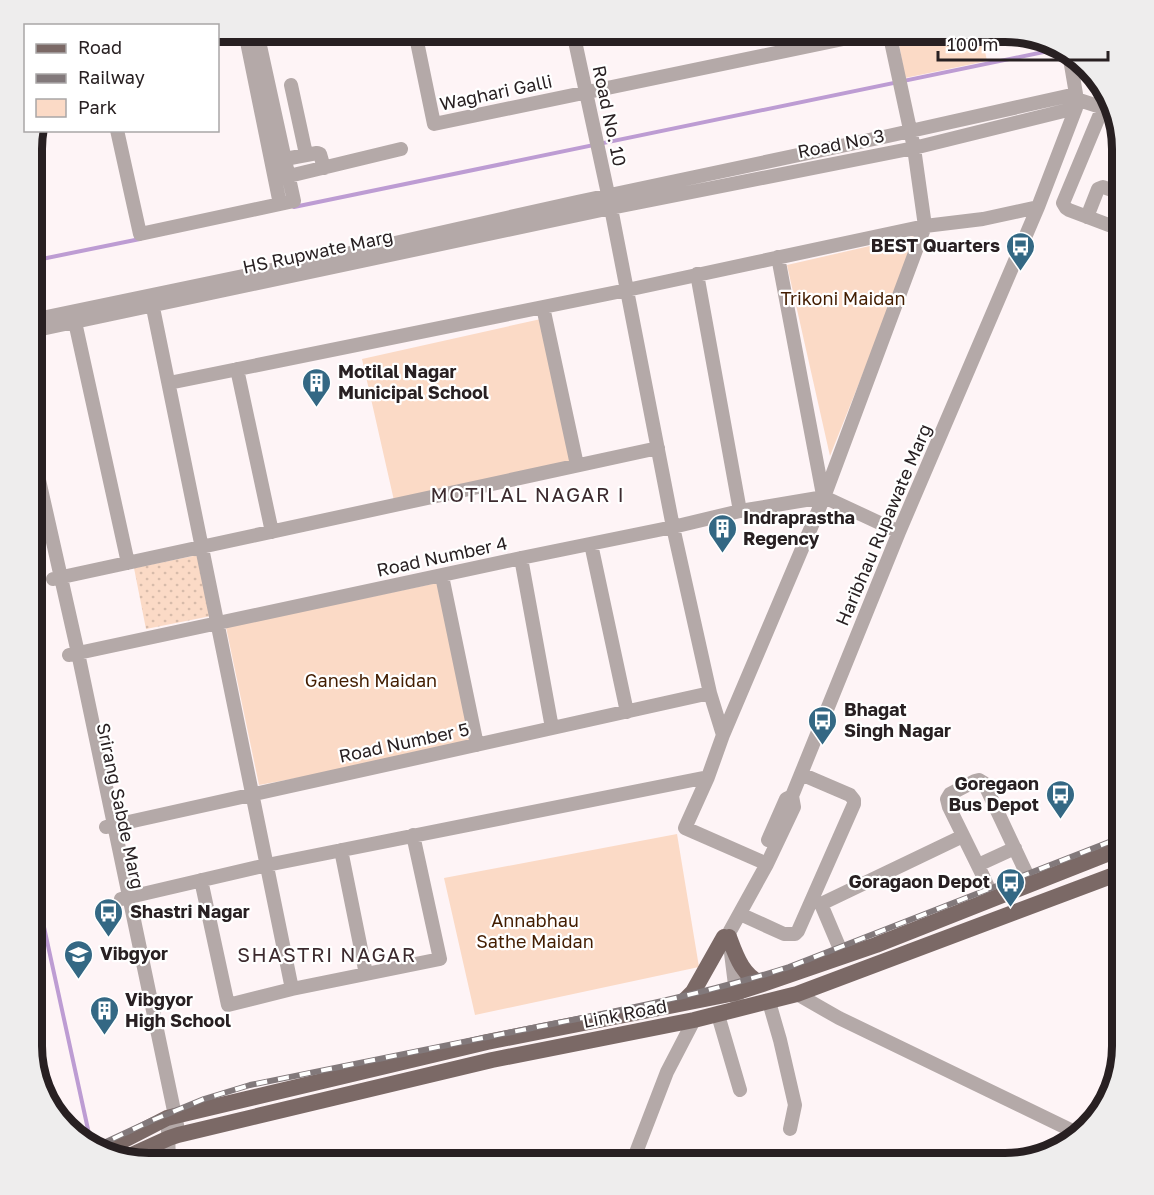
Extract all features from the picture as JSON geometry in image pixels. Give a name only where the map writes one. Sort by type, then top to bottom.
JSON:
[{"type":"main road","points":[[727,937],[736,957],[750,977],[763,984],[876,945],[1112,852]]},
{"type":"main road","name":"Link Road","points":[[138,1152],[174,1136],[492,1060],[694,1020],[769,1002],[797,994],[1112,876]]},
{"type":"main road","points":[[995,897],[1005,916]]},
{"type":"main road","points":[[682,1003],[693,992],[727,937]]},
{"type":"main road","points":[[876,945],[882,962]]},
{"type":"main road","name":"Link Road","points":[[112,1146],[171,1117],[487,1042],[732,993],[763,984]]},
{"type":"street","points":[[255,42],[270,91],[280,204]]},
{"type":"street","points":[[117,132],[140,234],[294,201],[285,159],[274,141],[255,42]]},
{"type":"street","name":"Waghari Galli","points":[[417,42],[434,124],[586,93]]},
{"type":"street","name":"Road No. 10","points":[[575,42],[673,527],[710,693],[723,735]]},
{"type":"street","points":[[586,93],[829,42]]},
{"type":"street","points":[[740,1090],[730,1012],[732,993],[725,928],[763,863],[685,828],[824,497],[925,226],[914,147],[891,42]]},
{"type":"street","name":"Haribhau Rupawate Marg","points":[[727,937],[763,863],[794,807],[792,796],[899,532],[1038,207],[1076,101],[1071,64]]},
{"type":"street","points":[[270,91],[297,83],[306,154]]},
{"type":"street","points":[[609,202],[911,131],[1076,101],[1104,108]]},
{"type":"street","name":"Road No 3","points":[[609,202],[914,147],[1076,101]]},
{"type":"street","points":[[1104,109],[1063,203],[1066,208],[1112,226]]},
{"type":"street","points":[[289,176],[401,149]]},
{"type":"street","points":[[285,159],[317,153],[320,154],[324,168]]},
{"type":"street","points":[[1087,217],[1098,189],[1103,187],[1112,189]]},
{"type":"street","name":"HS Rupwate Marg","points":[[42,327],[59,320],[75,322],[152,301],[609,202]]},
{"type":"street","points":[[169,383],[627,290],[925,226],[983,219],[1038,207]]},
{"type":"street","points":[[778,257],[824,497]]},
{"type":"street","points":[[697,274],[740,511]]},
{"type":"street","points":[[42,320],[59,320],[152,301],[292,989]]},
{"type":"street","points":[[543,307],[577,465]]},
{"type":"street","points":[[75,322],[128,563]]},
{"type":"street","points":[[237,369],[272,532]]},
{"type":"street","points":[[42,501],[57,578],[658,448]]},
{"type":"street","points":[[824,497],[899,532]]},
{"type":"street","name":"Road Number 4","points":[[74,654],[740,511],[824,497]]},
{"type":"street","name":"Srirang Sabde Marg","points":[[42,521],[74,654],[157,1048],[174,1136],[171,1153]]},
{"type":"street","points":[[591,544],[627,712]]},
{"type":"street","points":[[521,558],[552,728]]},
{"type":"street","points":[[442,576],[477,746]]},
{"type":"street","name":"Road Number 5","points":[[110,826],[710,693]]},
{"type":"street","points":[[740,914],[784,934],[795,934],[817,901],[854,800],[850,795],[801,774]]},
{"type":"street","points":[[125,898],[267,865],[708,777]]},
{"type":"street","points":[[995,897],[963,836],[947,799],[950,794],[975,780],[984,783],[1031,883]]},
{"type":"street","points":[[201,880],[228,1005],[440,958],[413,835]]},
{"type":"street","points":[[817,901],[963,836]]},
{"type":"street","points":[[978,865],[1015,848]]},
{"type":"street","points":[[341,850],[366,974]]},
{"type":"street","points":[[817,901],[843,956]]},
{"type":"street","points":[[797,994],[839,1018],[1071,1130]]},
{"type":"street","points":[[769,1002],[795,1105],[790,1129]]},
{"type":"street","points":[[636,1153],[667,1072],[694,1020]]},
{"type":"green space","points":[[899,42],[983,42],[987,61],[905,78]]},
{"type":"green space","name":"Trikoni Maidan","points":[[922,234],[912,250],[830,456],[787,265]]},
{"type":"green space","points":[[541,319],[574,466],[395,505],[362,359]]},
{"type":"green space","points":[[198,555],[211,616],[146,629],[134,568]]},
{"type":"green space","name":"Ganesh Maidan","points":[[437,583],[476,745],[259,785],[226,627]]},
{"type":"green space","name":"Annabhau Sathe Maidan","points":[[677,834],[699,967],[475,1015],[444,878]]},
{"type":"waterway","points":[[294,207],[1047,51]]},
{"type":"waterway","points":[[42,259],[140,239]]},
{"type":"waterway","points":[[42,918],[89,1134]]},
{"type":"railway","points":[[104,1143],[204,1099],[250,1085],[629,1008],[757,977],[789,967],[1112,841]]},
{"type":"place","name":"BEST Quarters","points":[[1021,272]]},
{"type":"place","name":"Motilal Nagar Municipal School","points":[[317,408]]},
{"type":"place","name":"Indraprastha Regency","points":[[722,554]]},
{"type":"place","name":"Bhagat Singh Nagar","points":[[823,746]]},
{"type":"place","name":"Goregaon Bus Depot","points":[[1060,820]]},
{"type":"place","name":"Goragaon Depot","points":[[1011,908]]},
{"type":"place","name":"Shastri Nagar","points":[[109,938]]},
{"type":"place","name":"Vibgyor","points":[[79,980]]},
{"type":"place","name":"Vibgyor High School","points":[[104,1036]]},
{"type":"district","name":"MOTILAL NAGAR I","points":[[528,495]]},
{"type":"district","name":"SHASTRI NAGAR","points":[[327,955]]}]
